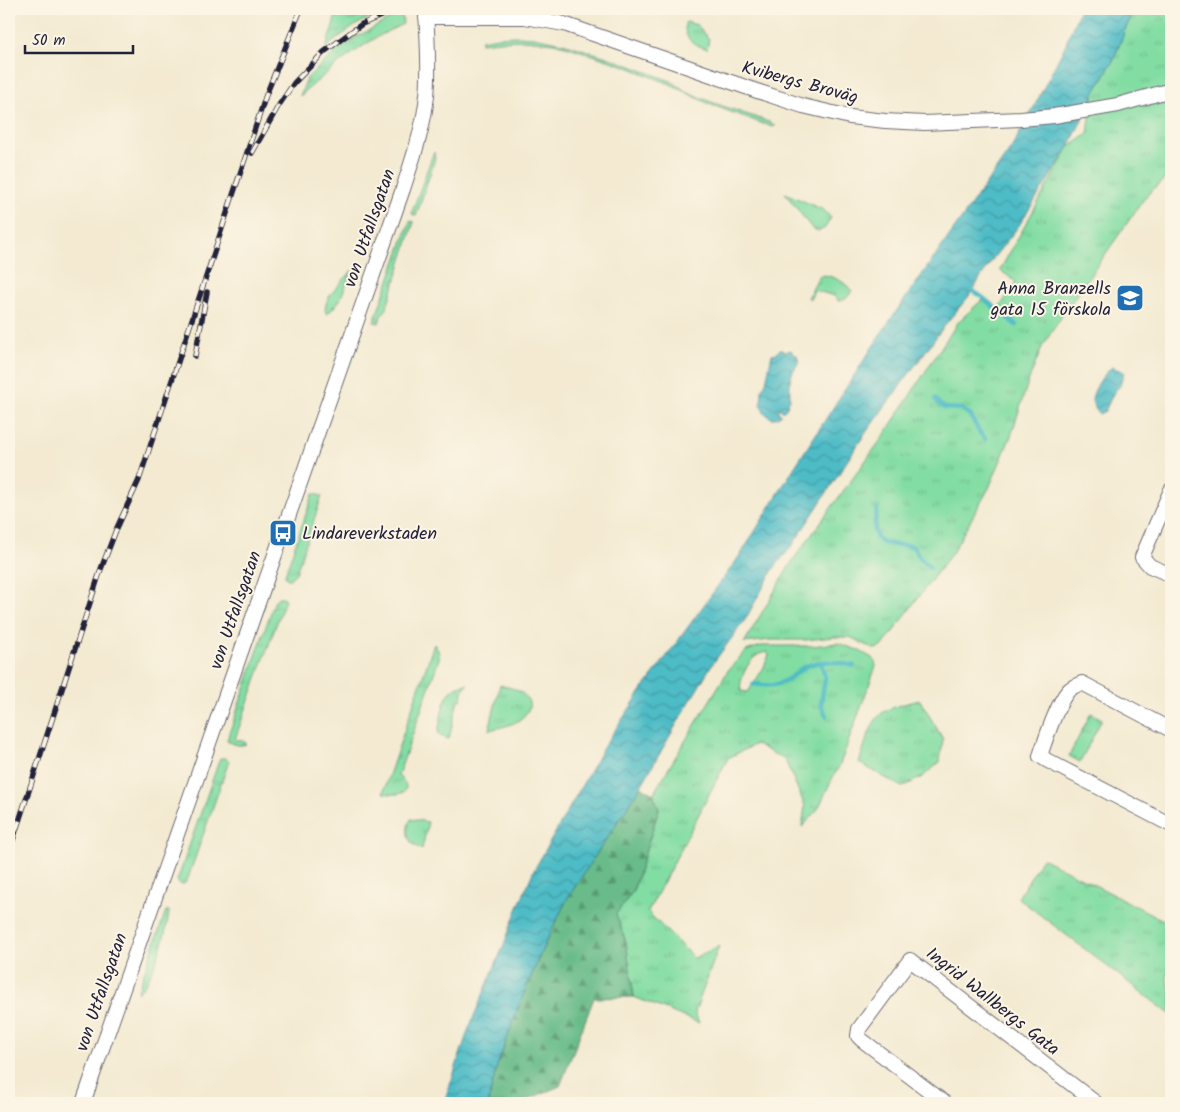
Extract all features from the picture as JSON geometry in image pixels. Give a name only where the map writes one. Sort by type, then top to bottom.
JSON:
[{"type":"street","name":"Kvibergs Broväg","points":[[426,13],[525,17],[564,24],[804,106],[850,117],[885,121],[958,122],[1054,116],[1118,105],[1171,90]]},
{"type":"street","name":"von Utfallsgatan","points":[[83,1103],[413,157],[423,120],[427,93],[426,13]]},
{"type":"street","points":[[1171,490],[1142,557],[1150,566],[1171,575]]},
{"type":"street","points":[[1171,730],[1082,683],[1069,689],[1060,703],[1040,756],[1171,825]]},
{"type":"street","name":"Ingrid Wallbergs Gata","points":[[945,1103],[858,1036],[859,1029],[910,960],[1096,1103]]},
{"type":"green space","points":[[338,9],[389,9],[372,16],[340,36],[326,48]]},
{"type":"green space","points":[[1135,9],[1171,9],[1171,173],[1146,196],[1042,347],[1028,382],[1011,436],[989,488],[952,553],[882,647],[874,649],[850,637],[770,640],[744,643],[793,560],[883,437],[959,321],[982,300],[998,310],[1016,282],[1000,270],[1069,147],[1088,134],[1095,92],[1114,59]]},
{"type":"green space","points":[[402,12],[403,24],[375,38],[336,65],[300,96],[307,78],[334,53],[353,39]]},
{"type":"green space","points":[[685,23],[697,25],[709,39],[707,49],[690,40],[685,29]]},
{"type":"green space","points":[[518,36],[563,43],[610,58],[671,81],[687,92],[711,102],[769,122],[775,126],[772,127],[709,104],[670,84],[569,47],[554,43],[524,40],[481,43],[481,40]]},
{"type":"green space","points":[[434,152],[435,159],[416,216],[412,212]]},
{"type":"green space","points":[[785,193],[824,210],[831,218],[825,228],[819,231],[813,230]]},
{"type":"green space","points":[[410,221],[414,222],[386,310],[381,316],[379,323],[374,322]]},
{"type":"green space","points":[[352,270],[340,300],[328,314],[326,313],[325,307],[330,296]]},
{"type":"green space","points":[[823,275],[839,280],[852,291],[846,298],[840,301],[834,296],[814,290],[811,298],[808,298],[818,278]]},
{"type":"green space","points":[[313,494],[322,496],[296,573],[290,579],[287,579],[285,574]]},
{"type":"green space","points":[[283,597],[285,600],[235,739],[246,744],[236,745],[227,740],[275,600]]},
{"type":"green space","points":[[837,643],[858,650],[874,659],[876,666],[839,767],[818,809],[802,827],[805,806],[785,760],[756,744],[728,758],[648,912],[694,958],[719,946],[695,1012],[699,1023],[634,997],[626,942],[616,914],[633,891],[659,809],[653,794],[729,669],[746,651],[761,646],[812,646]],"holes":[[[767,652],[769,655],[763,669],[748,692],[741,691],[742,678],[752,660],[759,654]]]},
{"type":"green space","points":[[434,644],[439,652],[439,659],[398,776],[405,784],[405,790],[400,794],[383,793]]},
{"type":"green space","points":[[468,684],[464,688],[461,700],[458,700],[449,739],[440,736],[438,732],[441,716],[448,695],[459,686]]},
{"type":"green space","points":[[500,685],[523,694],[530,706],[523,717],[513,723],[489,730]]},
{"type":"green space","points":[[920,700],[943,739],[940,762],[921,778],[902,787],[859,763],[868,736],[878,717],[890,709]]},
{"type":"green space","points":[[1091,713],[1102,719],[1080,762],[1069,756]]},
{"type":"green space","points":[[220,758],[226,758],[229,761],[187,881],[181,885],[177,881]]},
{"type":"green space","points":[[641,786],[653,794],[659,809],[633,891],[616,914],[626,942],[634,997],[594,998],[560,1086],[519,1103],[488,1103],[497,1066],[543,948],[567,899]]},
{"type":"green space","points":[[411,819],[428,822],[422,849],[413,844],[409,837],[408,828]]},
{"type":"green space","points":[[1042,858],[1171,924],[1171,965],[1167,980],[1171,991],[1171,1015],[1018,898]]},
{"type":"green space","points":[[166,911],[169,911],[168,921],[154,967],[143,987],[137,993]]},
{"type":"water","points":[[1080,9],[1135,9],[1114,59],[1095,92],[1069,147],[1018,227],[994,257],[969,296],[948,321],[864,435],[792,546],[774,568],[745,620],[711,666],[641,786],[567,899],[543,948],[522,998],[497,1066],[488,1103],[444,1103],[469,1028],[533,872],[603,748],[640,693],[741,554],[888,323],[1012,147],[1064,48]]},
{"type":"water","points":[[780,349],[785,352],[791,350],[797,355],[798,361],[791,377],[790,399],[786,408],[784,411],[779,409],[778,412],[781,415],[771,418],[765,413],[761,405],[762,389],[766,382],[772,354],[777,353]]},
{"type":"water","points":[[1112,367],[1124,372],[1120,386],[1114,392],[1105,411],[1099,414],[1095,409],[1092,399],[1094,391]]},
{"type":"waterway","points":[[969,288],[1016,325]]},
{"type":"waterway","points":[[935,399],[945,408],[962,409],[971,416],[985,439]]},
{"type":"waterway","points":[[877,509],[875,531],[879,540],[883,543],[914,547],[919,557],[930,568]]},
{"type":"waterway","points":[[753,684],[770,685],[779,683],[794,675],[803,667],[819,662],[836,662],[854,666]]},
{"type":"waterway","points":[[821,662],[825,678],[821,704],[826,716]]},
{"type":"railway","points":[[9,852],[101,569],[116,530],[139,480],[266,95],[301,9]]},
{"type":"railway","points":[[252,153],[279,105],[294,83],[324,52],[362,24],[395,10]]},
{"type":"railway","points":[[195,356],[207,292]]},
{"type":"place","name":"Anna Branzells gata 15 förskola","points":[[1130,298]]},
{"type":"place","name":"Lindareverkstaden","points":[[283,533]]}]
